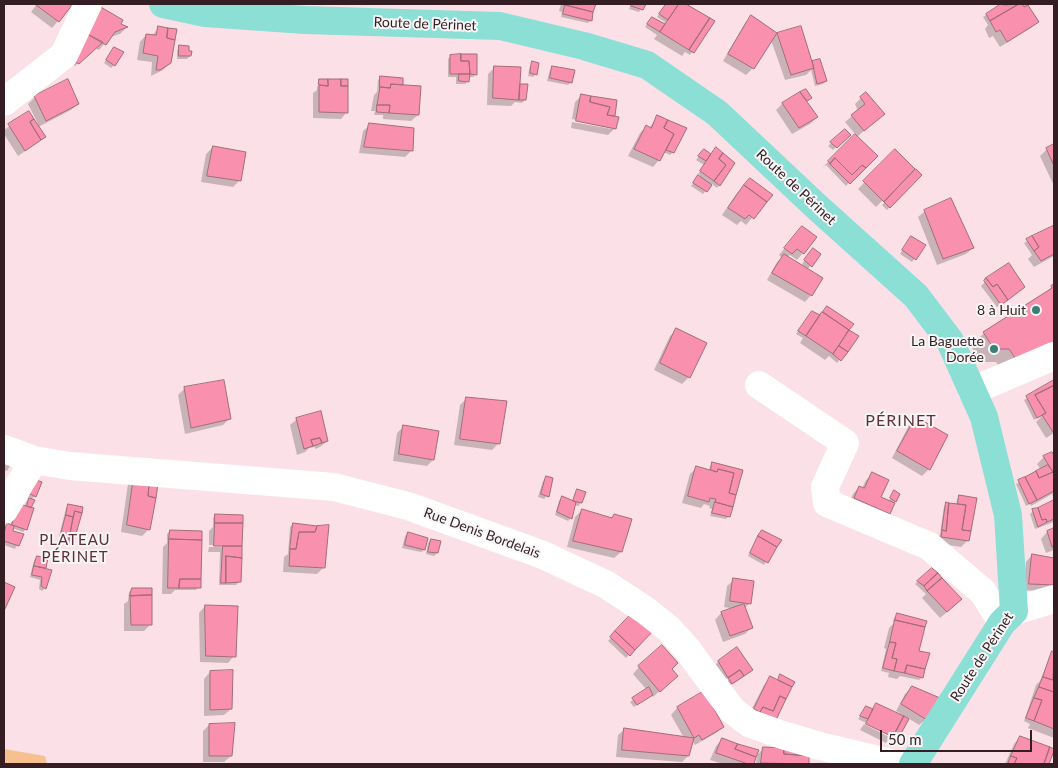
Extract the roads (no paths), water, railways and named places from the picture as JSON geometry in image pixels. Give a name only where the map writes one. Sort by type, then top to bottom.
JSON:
[{"type":"main road","name":"Route de Périnet","points":[[163,4],[205,13],[241,16],[305,20],[500,26],[584,46],[647,66],[717,113],[817,207],[916,296],[950,341],[984,417],[1008,515],[1008,618],[914,764]]},
{"type":"street","points":[[4,102],[64,55],[88,4]]},
{"type":"street","points":[[972,392],[1054,356]]},
{"type":"street","points":[[760,385],[845,442],[825,486],[827,503],[929,546],[982,592],[1008,618],[1054,599]]},
{"type":"street","name":"Rue Denis Bordelais","points":[[4,449],[34,460],[70,466],[334,487],[408,506],[543,555],[608,585],[669,629],[687,649],[732,710],[749,722],[779,734],[820,746],[896,764]]},
{"type":"street","points":[[4,510],[34,460]]},
{"type":"place","name":"8 à Huit","points":[[1036,310]]},
{"type":"place","name":"La Baguette Dorée","points":[[994,349]]},
{"type":"district","name":"PÉRINET","points":[[901,421]]},
{"type":"district","name":"PLATEAU PÉRINET","points":[[75,548]]}]
